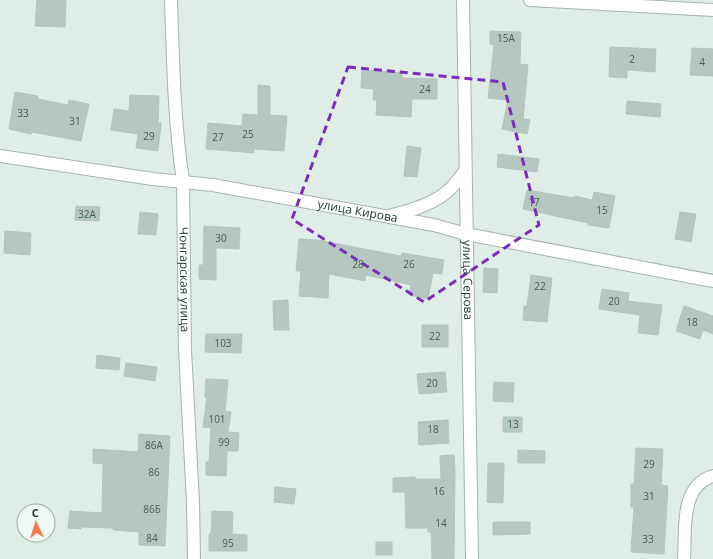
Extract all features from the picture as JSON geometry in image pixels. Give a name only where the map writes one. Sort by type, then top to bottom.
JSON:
[{"type":"street","name":"Чонгарская улица","points":[[171,0],[174,86],[183,181],[185,350],[193,502],[194,559]]},
{"type":"street","name":"улица Серова","points":[[463,0],[472,559]]},
{"type":"street","points":[[530,0],[713,10]]},
{"type":"street","name":"улица Кирова","points":[[0,156],[153,179],[214,185],[434,225],[466,234],[713,281]]},
{"type":"street","points":[[385,216],[406,211],[437,198],[449,190],[465,171]]},
{"type":"street","points":[[684,559],[687,507],[694,489],[699,483],[713,476]]},
{"type":"highlighted area","points":[[348,67],[503,82],[539,225],[424,302],[292,219]]},
{"type":"building","points":[[37,0],[66,0],[65,27],[35,26]]},
{"type":"building","points":[[490,31],[521,32],[520,64],[528,65],[523,119],[530,120],[527,134],[502,129],[508,100],[488,98],[494,45],[490,44]]},
{"type":"building","points":[[610,47],[656,49],[655,72],[627,70],[627,78],[609,77]]},
{"type":"building","points":[[692,48],[713,49],[713,76],[690,75]]},
{"type":"building","points":[[362,70],[402,73],[402,78],[437,79],[437,99],[412,99],[411,117],[376,115],[377,100],[373,100],[374,89],[361,88]]},
{"type":"building","points":[[258,85],[270,86],[270,115],[287,116],[284,151],[254,149],[254,153],[206,149],[208,123],[242,126],[243,114],[258,115]]},
{"type":"building","points":[[15,92],[38,96],[38,99],[68,105],[69,100],[89,104],[81,141],[32,132],[31,134],[9,129]]},
{"type":"building","points":[[130,95],[159,96],[158,123],[161,123],[158,151],[136,148],[138,134],[111,130],[114,109],[129,111]]},
{"type":"building","points":[[627,101],[661,104],[660,117],[626,114]]},
{"type":"building","points":[[407,146],[421,148],[417,177],[404,176]]},
{"type":"building","points":[[498,154],[539,159],[537,172],[497,167]]},
{"type":"building","points":[[527,190],[574,198],[575,196],[592,200],[594,192],[615,196],[609,228],[588,225],[588,223],[523,209]]},
{"type":"building","points":[[76,206],[100,207],[99,221],[75,220]]},
{"type":"building","points":[[140,212],[158,214],[156,235],[138,234]]},
{"type":"building","points":[[680,212],[696,214],[691,242],[675,239]]},
{"type":"building","points":[[204,226],[240,228],[239,249],[216,248],[216,280],[199,279],[199,265],[203,265]]},
{"type":"building","points":[[5,231],[31,233],[30,255],[4,253]]},
{"type":"building","points":[[299,239],[318,240],[401,256],[402,253],[444,260],[442,274],[433,273],[428,299],[409,295],[411,285],[366,275],[365,281],[329,274],[328,298],[299,296],[301,271],[296,271]]},
{"type":"building","points":[[484,268],[498,269],[497,293],[483,292]]},
{"type":"building","points":[[531,275],[552,278],[547,322],[523,320],[524,306],[527,306]]},
{"type":"building","points":[[602,289],[629,293],[628,301],[662,305],[658,335],[638,333],[640,315],[599,309]]},
{"type":"building","points":[[288,300],[289,330],[274,330],[273,301]]},
{"type":"building","points":[[684,306],[713,316],[713,334],[703,330],[700,339],[676,331]]},
{"type":"building","points":[[422,325],[448,325],[448,347],[422,347]]},
{"type":"building","points":[[206,334],[242,334],[241,353],[205,352]]},
{"type":"building","points":[[97,355],[120,358],[119,370],[96,368]]},
{"type":"building","points":[[126,363],[157,367],[155,381],[124,376]]},
{"type":"building","points":[[445,372],[447,392],[419,394],[417,374]]},
{"type":"building","points":[[206,379],[228,380],[225,411],[231,412],[228,432],[239,433],[238,451],[227,451],[226,476],[206,475],[206,462],[209,462],[211,428],[203,427],[207,397],[205,397]]},
{"type":"building","points":[[494,382],[514,383],[513,402],[493,401]]},
{"type":"building","points":[[503,417],[522,417],[522,432],[503,432]]},
{"type":"building","points":[[448,420],[449,443],[419,445],[418,422]]},
{"type":"building","points":[[139,434],[170,436],[165,546],[139,545],[139,532],[113,530],[113,528],[68,528],[70,511],[102,513],[103,464],[93,463],[93,449],[138,452]]},
{"type":"building","points":[[636,448],[663,449],[661,485],[668,486],[664,554],[631,552],[634,507],[631,507],[631,484],[634,484]]},
{"type":"building","points":[[518,450],[545,451],[545,463],[518,463]]},
{"type":"building","points":[[454,455],[454,559],[432,559],[431,532],[428,532],[428,528],[406,528],[405,492],[393,492],[393,478],[415,477],[415,479],[441,479],[440,456]]},
{"type":"building","points":[[488,463],[504,463],[503,503],[487,502]]},
{"type":"building","points":[[275,487],[296,489],[294,504],[274,502]]},
{"type":"building","points":[[212,511],[233,512],[232,534],[247,535],[247,551],[209,551],[209,534],[211,534]]},
{"type":"building","points":[[493,522],[530,522],[530,534],[493,535]]},
{"type":"building","points":[[376,542],[392,542],[392,555],[376,555]]}]
